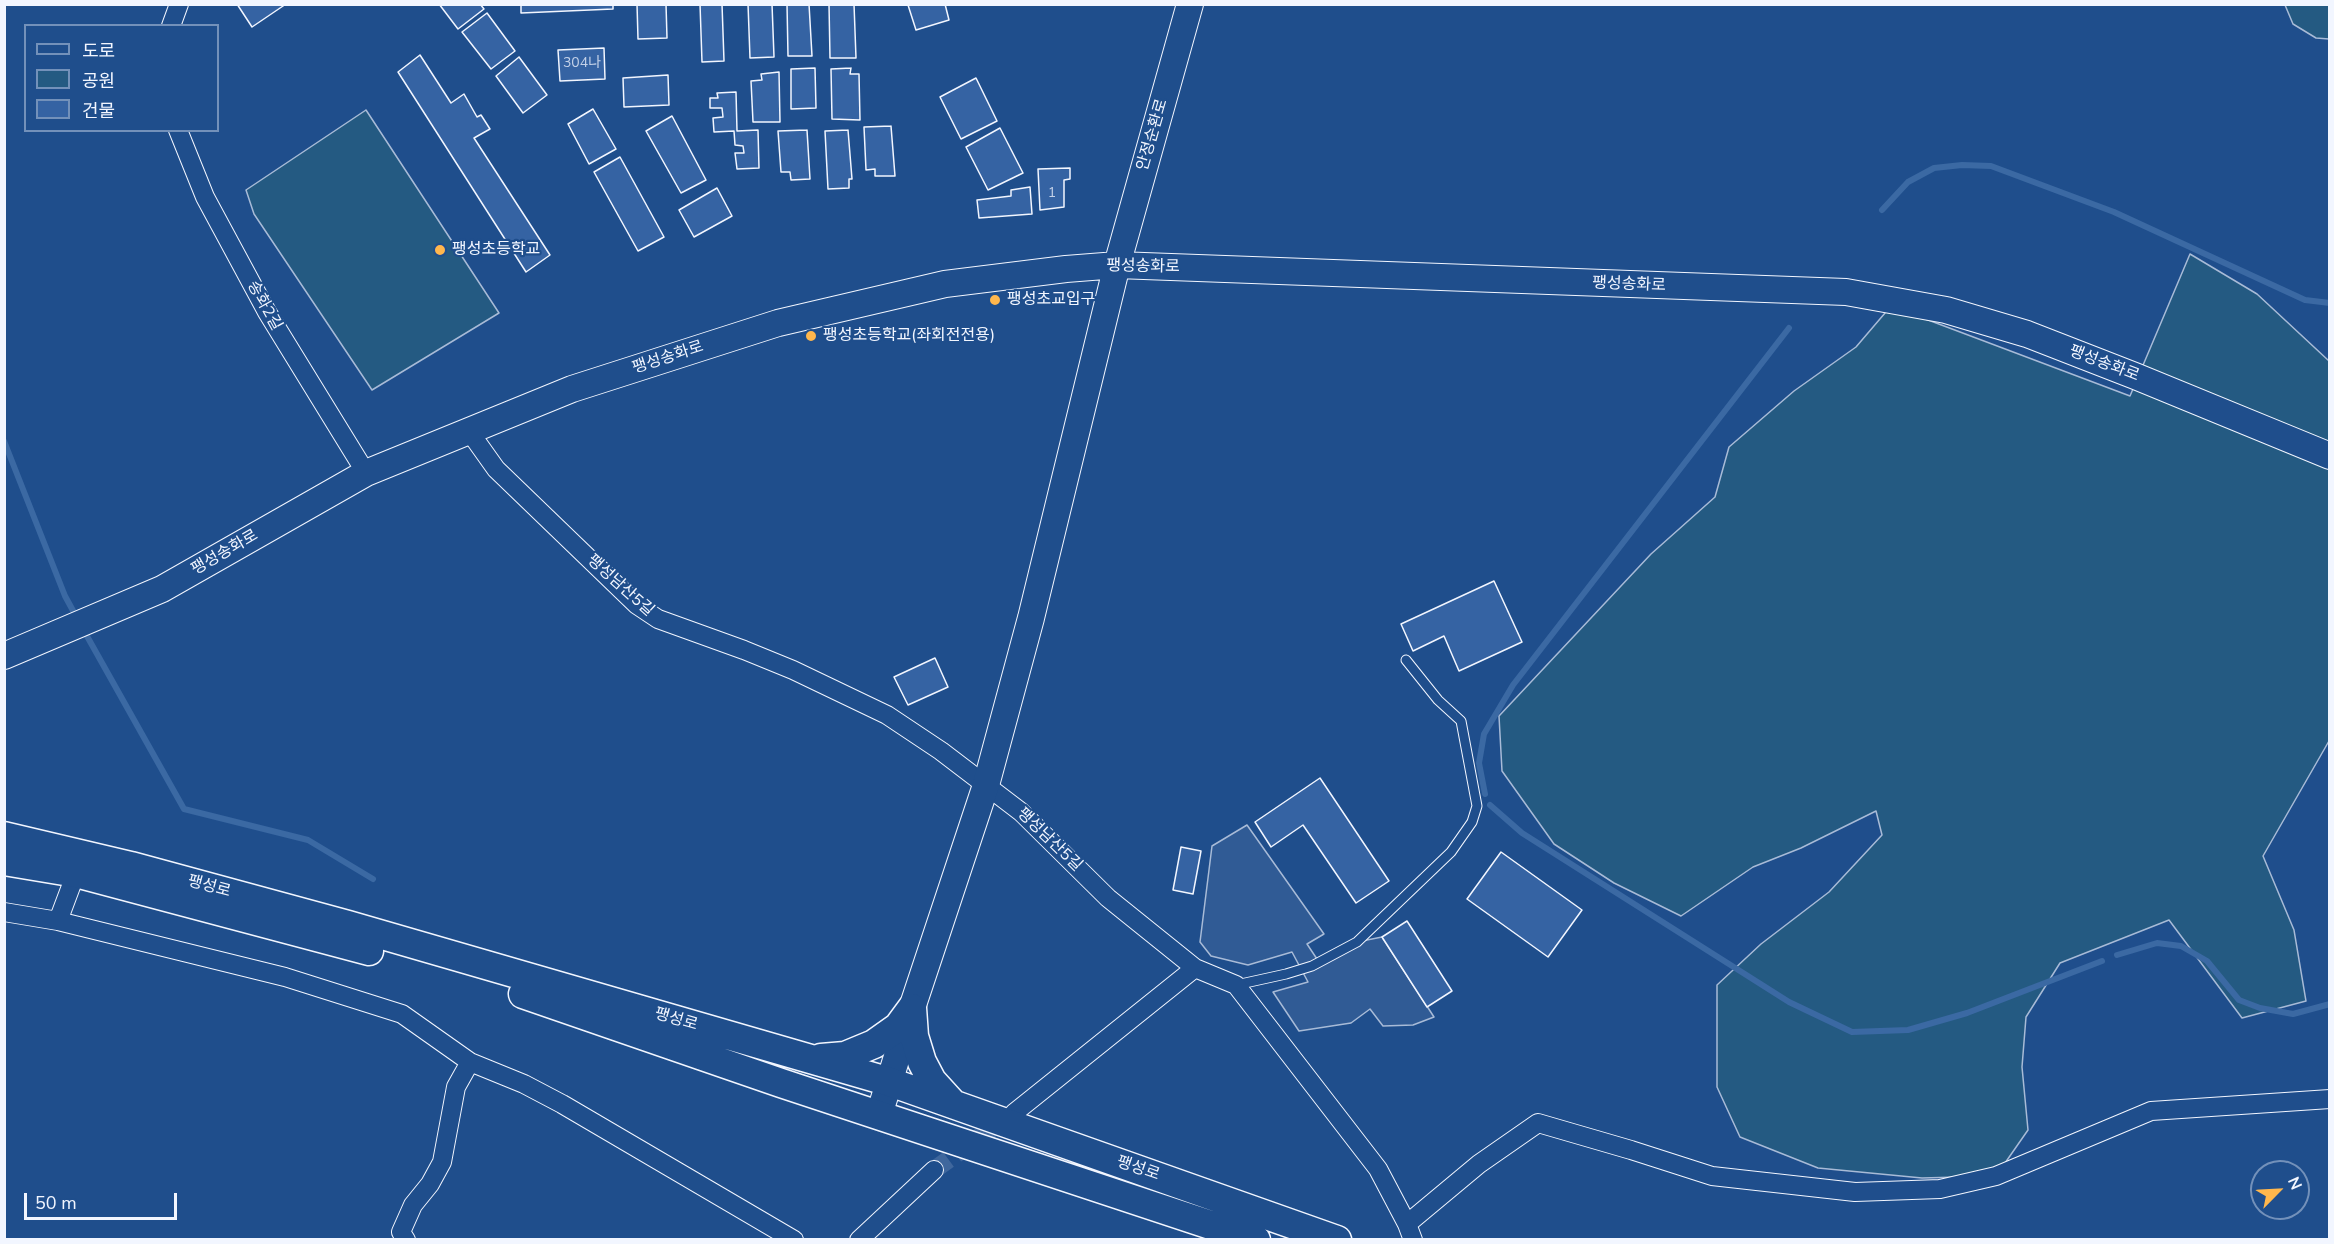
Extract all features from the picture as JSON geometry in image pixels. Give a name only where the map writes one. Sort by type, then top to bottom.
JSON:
[{"type":"main road","name":"팽성로","points":[[4,836],[35,842],[348,925],[890,1082],[1337,1239]]},
{"type":"main road","name":"팽성로","points":[[4,861],[76,873],[495,984],[879,1115],[1256,1239]]},
{"type":"main road","points":[[808,1058],[834,1058],[864,1048],[898,1027],[912,1008]]},
{"type":"main road","points":[[912,1008],[914,1036],[922,1062],[932,1081],[954,1104]]},
{"type":"street","points":[[172,24],[179,4]]},
{"type":"street","name":"안정순환로","points":[[879,1115],[986,785],[1031,618],[1117,265],[1190,4]]},
{"type":"street","name":"송화2길","points":[[179,132],[205,197],[267,312],[366,473]]},
{"type":"street","name":"팽성송화로","points":[[4,656],[162,589],[366,473],[572,389],[778,323],[945,284],[1066,269],[1117,265],[1846,292],[1946,310],[2027,334],[2330,456]]},
{"type":"street","name":"팽성남산5길","points":[[469,431],[496,469],[637,605],[658,619],[794,670],[887,715],[941,751],[1021,812],[1108,898],[1195,968],[1236,985]]},
{"type":"street","points":[[4,825],[35,842]]},
{"type":"street","points":[[58,921],[76,873]]},
{"type":"street","points":[[4,912],[58,921],[285,977],[402,1014],[470,1062],[524,1084],[562,1104],[794,1239]]},
{"type":"street","points":[[1014,1113],[1195,968]]},
{"type":"street","points":[[1236,985],[1378,1169],[1410,1232],[1479,1164],[1538,1123],[1712,1176],[1866,1192],[1940,1189],[1996,1176],[2151,1111],[2330,1099]]},
{"type":"street","points":[[406,1239],[401,1232],[413,1205],[430,1184],[442,1162],[456,1087],[470,1062]]},
{"type":"street","points":[[859,1239],[934,1170]]},
{"type":"lane","points":[[1236,985],[1312,966],[1357,942],[1451,852],[1472,822],[1478,806],[1461,720],[1438,700],[1406,660]]},
{"type":"green space","points":[[2285,5],[2329,5],[2329,39],[2316,38],[2293,24]]},
{"type":"green space","points":[[366,110],[499,313],[372,390],[254,214],[246,190]]},
{"type":"green space","points":[[2190,254],[2257,294],[2329,361],[2329,741],[2263,856],[2294,930],[2306,1001],[2242,1018],[2169,920],[2060,963],[2026,1017],[2022,1067],[2028,1130],[1996,1176],[1922,1178],[1818,1168],[1740,1137],[1717,1087],[1717,985],[1761,944],[1829,892],[1882,835],[1876,811],[1801,848],[1753,867],[1681,916],[1614,883],[1554,844],[1502,771],[1499,716],[1651,554],[1715,497],[1729,447],[1794,391],[1856,347],[1891,306],[2130,396]]},
{"type":"shaded area","points":[[1247,825],[1324,934],[1307,944],[1319,962],[1357,942],[1382,937],[1434,1017],[1413,1025],[1383,1026],[1370,1009],[1351,1023],[1299,1031],[1273,992],[1308,982],[1292,952],[1248,965],[1211,956],[1200,942],[1212,846]]},
{"type":"building","points":[[237,4],[286,4],[252,27]]},
{"type":"building","points":[[439,4],[480,4],[484,9],[458,29]]},
{"type":"building","points":[[521,4],[613,4],[613,9],[521,13]]},
{"type":"building","points":[[637,4],[666,4],[667,38],[638,39]]},
{"type":"building","points":[[700,4],[722,4],[724,61],[702,62]]},
{"type":"building","points":[[748,4],[772,4],[774,57],[750,58]]},
{"type":"building","points":[[787,4],[809,4],[812,56],[788,56]]},
{"type":"building","points":[[829,4],[854,4],[856,58],[830,58]]},
{"type":"building","points":[[945,4],[949,20],[916,30],[908,5]]},
{"type":"building","points":[[487,13],[515,51],[491,69],[462,32]]},
{"type":"building","points":[[604,48],[605,79],[560,81],[558,50]]},
{"type":"building","points":[[420,55],[451,103],[464,94],[477,117],[481,115],[490,129],[474,138],[550,255],[526,272],[398,72]]},
{"type":"building","points":[[519,57],[547,95],[523,113],[496,76]]},
{"type":"building","points":[[815,68],[816,108],[791,109],[791,69]]},
{"type":"building","points":[[851,68],[850,74],[859,74],[860,120],[832,119],[831,69]]},
{"type":"building","points":[[779,72],[780,122],[753,122],[751,81],[762,80],[761,74]]},
{"type":"building","points":[[668,75],[669,105],[624,107],[623,78]]},
{"type":"building","points":[[976,78],[997,121],[961,139],[940,97]]},
{"type":"building","points":[[736,92],[737,131],[758,130],[759,168],[737,169],[735,153],[744,153],[743,146],[735,145],[734,131],[714,132],[713,118],[723,117],[722,108],[710,108],[710,98],[718,98],[717,93]]},
{"type":"building","points":[[593,109],[616,149],[589,164],[568,124]]},
{"type":"building","points":[[672,116],[706,180],[681,193],[646,131]]},
{"type":"building","points":[[891,126],[895,176],[875,176],[875,169],[866,170],[864,127]]},
{"type":"building","points":[[1000,128],[1023,173],[988,190],[966,147]]},
{"type":"building","points":[[807,130],[810,179],[791,180],[790,172],[781,172],[778,131]]},
{"type":"building","points":[[848,130],[852,179],[849,179],[849,188],[828,189],[825,131]]},
{"type":"building","points":[[620,157],[664,237],[638,251],[594,172]]},
{"type":"building","points":[[1070,168],[1070,179],[1064,180],[1064,207],[1040,210],[1038,169]]},
{"type":"building","points":[[1030,187],[1032,214],[979,218],[977,200],[1011,196],[1011,190]]},
{"type":"building","points":[[717,188],[732,216],[694,237],[679,210]]},
{"type":"building","points":[[1494,581],[1522,642],[1459,671],[1444,636],[1413,651],[1401,624]]},
{"type":"building","points":[[935,658],[948,687],[908,705],[894,677]]},
{"type":"building","points":[[1320,778],[1389,881],[1356,903],[1303,825],[1271,847],[1255,822]]},
{"type":"building","points":[[1181,847],[1201,851],[1193,894],[1173,890]]},
{"type":"building","points":[[1501,852],[1582,910],[1548,957],[1467,899]]},
{"type":"building","points":[[1407,921],[1452,991],[1427,1007],[1382,937]]},
{"type":"waterway","points":[[1882,210],[1908,182],[1934,168],[1962,165],[1991,166],[2114,212],[2305,300],[2330,303]]},
{"type":"waterway","points":[[1485,794],[1479,763],[1484,734],[1513,685],[1789,328]]},
{"type":"waterway","points":[[4,441],[65,596],[77,618]]},
{"type":"waterway","points":[[83,629],[184,809],[308,840],[373,879]]},
{"type":"waterway","points":[[1490,805],[1522,833],[1789,1002],[1852,1032],[1908,1030],[1967,1013],[2102,961]]},
{"type":"waterway","points":[[2117,955],[2157,943],[2181,946],[2207,961],[2239,1000],[2260,1008],[2293,1014],[2330,1004]]},
{"type":"tunnel","points":[[934,1170],[1007,1117]]},
{"type":"place","name":"팽성초등학교","points":[[440,250]]},
{"type":"place","name":"팽성초교입구","points":[[995,300]]},
{"type":"place","name":"팽성초등학교(좌회전전용)","points":[[811,336]]}]
